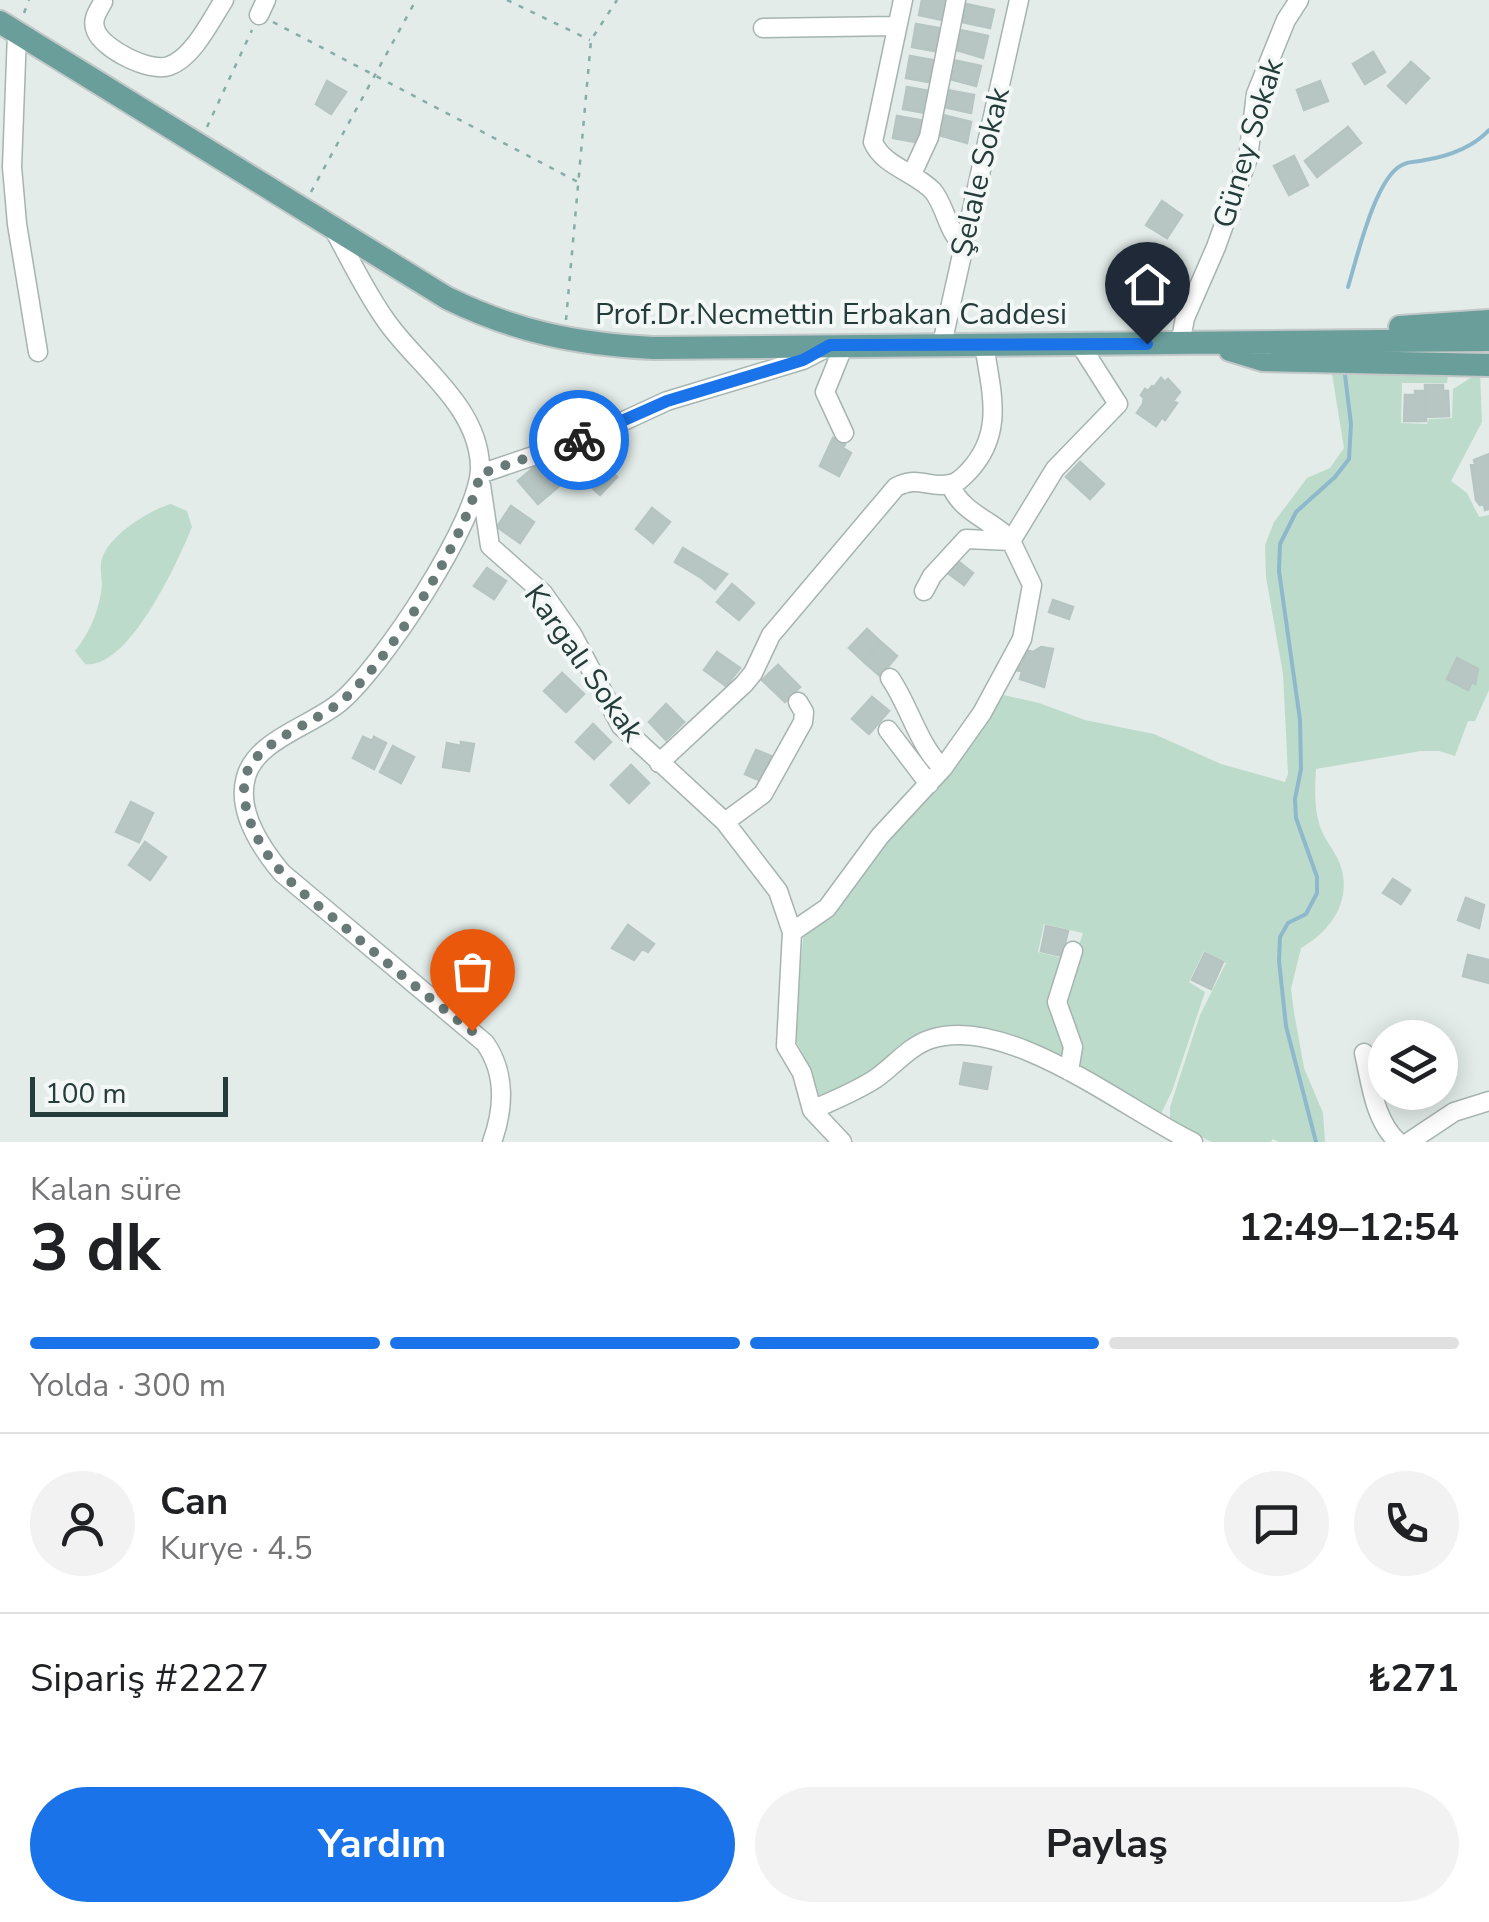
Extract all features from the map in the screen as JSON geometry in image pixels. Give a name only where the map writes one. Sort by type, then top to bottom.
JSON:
[{"type":"main road","name":"Prof.Dr.Necmettin Erbakan Caddesi","points":[[8,28],[461,305],[505,324],[570,341],[654,348],[1489,340]]},
{"type":"main road","name":"Prof.Dr.Necmettin Erbakan Caddesi","points":[[1208,343],[1260,335],[1489,321]]},
{"type":"main road","name":"Prof.Dr.Necmettin Erbakan Caddesi","points":[[1208,343],[1263,360],[1489,366]]},
{"type":"street","points":[[103,2],[95,15],[94,28],[99,36],[132,60],[158,68],[179,60],[224,0]]},
{"type":"street","points":[[903,0],[873,142],[881,156],[912,174],[940,201],[956,240],[964,245]]},
{"type":"street","points":[[912,174],[929,137],[956,0]]},
{"type":"street","name":"Şelale Sokak","points":[[942,344],[1019,0]]},
{"type":"street","name":"Güney Sokak","points":[[1180,344],[1185,318],[1246,167],[1256,94],[1286,20],[1299,0]]},
{"type":"street","points":[[763,28],[896,26]]},
{"type":"street","points":[[8,28],[6,165],[38,352]]},
{"type":"street","name":"Kargalı Sokak","points":[[334,230],[384,319],[467,420],[478,448],[490,546],[542,593],[572,634],[621,726],[725,822],[778,891],[792,932]]},
{"type":"street","points":[[659,763],[744,684],[771,635],[896,487],[914,480],[950,484],[960,480],[974,465],[993,430],[984,344]]},
{"type":"street","points":[[492,1142],[502,1095],[497,1066],[485,1043],[400,976],[282,873],[260,843],[244,789],[246,774],[260,753],[340,702],[385,655],[465,519],[480,474],[589,437],[683,395],[803,360],[837,345]]},
{"type":"street","points":[[837,345],[825,392],[844,433]]},
{"type":"street","points":[[1012,541],[1055,468],[1118,404],[1081,346]]},
{"type":"street","points":[[842,1142],[812,1110],[802,1072],[786,1046],[792,932],[827,908],[880,836],[943,768],[982,714],[1022,639],[1032,585],[1012,541],[964,506],[950,484]]},
{"type":"street","points":[[924,591],[932,576],[966,538],[1012,541]]},
{"type":"street","points":[[890,678],[905,700],[925,748],[943,768]]},
{"type":"street","points":[[725,822],[763,794],[772,781],[804,722],[798,702]]},
{"type":"street","points":[[888,730],[929,784]]},
{"type":"street","points":[[1068,1070],[1072,1047],[1056,1002],[1074,951]]},
{"type":"street","points":[[812,1110],[874,1080],[921,1042],[946,1035],[1002,1043],[1068,1070],[1193,1142]]},
{"type":"street","points":[[1364,1053],[1382,1121],[1398,1142]]},
{"type":"street","points":[[1409,1142],[1454,1112],[1489,1101]]},
{"type":"path","points":[[301,209],[416,0]]},
{"type":"path","points":[[507,0],[591,40]]},
{"type":"path","points":[[570,341],[565,314],[591,40],[616,0]]},
{"type":"path","points":[[198,145],[262,7],[375,76],[578,182]]},
{"type":"green space","points":[[1449,366],[1447,383],[1402,383],[1401,423],[1427,424],[1429,419],[1452,418],[1453,389],[1480,372],[1482,422],[1451,481],[1467,493],[1479,517],[1489,515],[1489,690],[1475,721],[1468,721],[1455,756],[1421,751],[1316,769],[1317,816],[1340,864],[1344,890],[1330,923],[1301,948],[1291,989],[1304,1068],[1323,1113],[1325,1142],[1212,1142],[1170,1122],[1170,1107],[1200,1015],[1226,963],[1204,951],[1189,982],[1205,992],[1159,1118],[1075,1066],[1074,1042],[1060,1001],[1083,933],[1044,924],[1038,952],[1062,958],[1052,1001],[1068,1040],[1067,1061],[990,1031],[941,1028],[910,1043],[849,1091],[815,1095],[813,1074],[793,1035],[803,938],[809,929],[837,910],[873,852],[953,764],[999,694],[1085,720],[1154,734],[1221,764],[1285,782],[1288,774],[1283,674],[1266,577],[1265,545],[1274,522],[1307,478],[1330,468],[1344,448],[1332,374]]},
{"type":"green space","points":[[171,504],[187,511],[192,527],[164,587],[118,650],[102,661],[85,664],[75,651],[99,604],[104,554],[129,526]]},
{"type":"building","points":[[922,0],[951,0],[947,21],[919,15]]},
{"type":"building","points":[[966,4],[994,10],[990,28],[962,22]]},
{"type":"building","points":[[916,24],[944,29],[940,52],[912,47]]},
{"type":"building","points":[[960,30],[988,36],[983,58],[956,50]]},
{"type":"building","points":[[1373,52],[1385,72],[1365,84],[1353,64]]},
{"type":"building","points":[[910,56],[938,61],[934,83],[906,78]]},
{"type":"building","points":[[953,60],[981,66],[976,86],[950,79]]},
{"type":"building","points":[[1411,62],[1429,78],[1406,103],[1388,86]]},
{"type":"building","points":[[327,81],[346,92],[331,114],[316,104]]},
{"type":"building","points":[[1320,81],[1328,101],[1304,110],[1297,90]]},
{"type":"building","points":[[907,87],[935,92],[931,114],[903,109]]},
{"type":"building","points":[[947,90],[974,95],[971,113],[944,107]]},
{"type":"building","points":[[943,115],[971,122],[967,143],[939,135]]},
{"type":"building","points":[[897,116],[925,121],[921,143],[893,138]]},
{"type":"building","points":[[1348,127],[1361,143],[1317,177],[1305,161]]},
{"type":"building","points":[[1294,156],[1308,185],[1289,195],[1274,166]]},
{"type":"building","points":[[1162,201],[1182,215],[1167,238],[1146,225]]},
{"type":"building","points":[[1161,378],[1165,382],[1168,379],[1180,392],[1165,420],[1162,417],[1156,426],[1137,413],[1145,389],[1154,387]]},
{"type":"building","points":[[1425,385],[1443,385],[1443,391],[1448,391],[1449,416],[1426,417]]},
{"type":"building","points":[[1415,391],[1426,391],[1426,421],[1404,421],[1405,395],[1415,395]]},
{"type":"building","points":[[833,438],[845,444],[843,448],[851,453],[839,476],[820,466]]},
{"type":"building","points":[[1489,454],[1489,509],[1485,510],[1484,504],[1476,500],[1471,465]]},
{"type":"building","points":[[594,456],[617,477],[600,495],[578,475]]},
{"type":"building","points":[[1080,462],[1104,484],[1090,499],[1066,477]]},
{"type":"building","points":[[539,463],[559,486],[538,504],[518,481]]},
{"type":"building","points":[[511,506],[534,522],[520,543],[497,527]]},
{"type":"building","points":[[652,508],[670,522],[653,543],[636,529]]},
{"type":"building","points":[[683,548],[708,563],[700,577],[675,562]]},
{"type":"building","points":[[954,558],[973,573],[964,585],[945,571]]},
{"type":"building","points":[[708,563],[727,574],[715,589],[700,577]]},
{"type":"building","points":[[487,568],[506,581],[494,599],[474,586]]},
{"type":"building","points":[[732,584],[754,603],[739,620],[717,602]]},
{"type":"building","points":[[1053,600],[1073,607],[1069,619],[1049,612]]},
{"type":"building","points":[[867,629],[881,642],[864,662],[849,648]]},
{"type":"building","points":[[881,642],[897,656],[880,676],[864,662]]},
{"type":"building","points":[[1041,647],[1053,649],[1044,687],[1020,679],[1022,671],[1014,670],[1015,663],[1023,664],[1025,650],[1033,652]]},
{"type":"building","points":[[717,652],[740,668],[726,686],[704,670]]},
{"type":"building","points":[[1457,658],[1478,669],[1475,684],[1472,682],[1468,690],[1447,679]]},
{"type":"building","points":[[778,665],[800,687],[785,702],[762,680]]},
{"type":"building","points":[[562,673],[584,694],[566,712],[544,691]]},
{"type":"building","points":[[872,697],[889,711],[869,734],[852,719]]},
{"type":"building","points":[[666,704],[684,722],[666,740],[649,722]]},
{"type":"building","points":[[593,724],[611,742],[594,759],[576,742]]},
{"type":"building","points":[[363,737],[386,743],[374,769],[353,758]]},
{"type":"building","points":[[461,742],[474,744],[469,771],[443,767],[447,743],[461,746]]},
{"type":"building","points":[[393,746],[414,757],[401,783],[380,772]]},
{"type":"building","points":[[756,750],[776,758],[766,783],[745,774]]},
{"type":"building","points":[[631,765],[649,783],[629,803],[611,785]]},
{"type":"building","points":[[131,802],[153,813],[139,842],[116,832]]},
{"type":"building","points":[[145,842],[166,857],[150,880],[129,865]]},
{"type":"building","points":[[1393,879],[1410,890],[1401,904],[1383,893]]},
{"type":"building","points":[[1466,898],[1484,905],[1479,928],[1458,920]]},
{"type":"building","points":[[628,925],[654,944],[648,952],[642,949],[634,960],[612,948]]},
{"type":"building","points":[[1046,926],[1068,931],[1062,956],[1041,951]]},
{"type":"building","points":[[1205,953],[1223,962],[1211,989],[1192,980]]},
{"type":"building","points":[[1468,955],[1489,960],[1489,983],[1463,976]]},
{"type":"building","points":[[964,1063],[991,1067],[987,1089],[960,1084]]},
{"type":"waterway","points":[[1348,287],[1368,220],[1392,173],[1404,164],[1460,150],[1489,130]]},
{"type":"waterway","points":[[1316,1142],[1286,1026],[1279,961],[1280,937],[1288,923],[1306,914],[1317,893],[1317,877],[1296,818],[1300,720],[1279,571],[1280,544],[1296,512],[1349,459],[1351,424],[1345,375]]},
{"type":"way so far","points":[[472,1031],[400,976],[282,873],[252,825],[244,789],[246,774],[260,753],[340,702],[385,655],[465,519],[480,474],[579,440]]},
{"type":"route","points":[[579,440],[667,401],[803,360],[830,345],[1147,344]]}]
